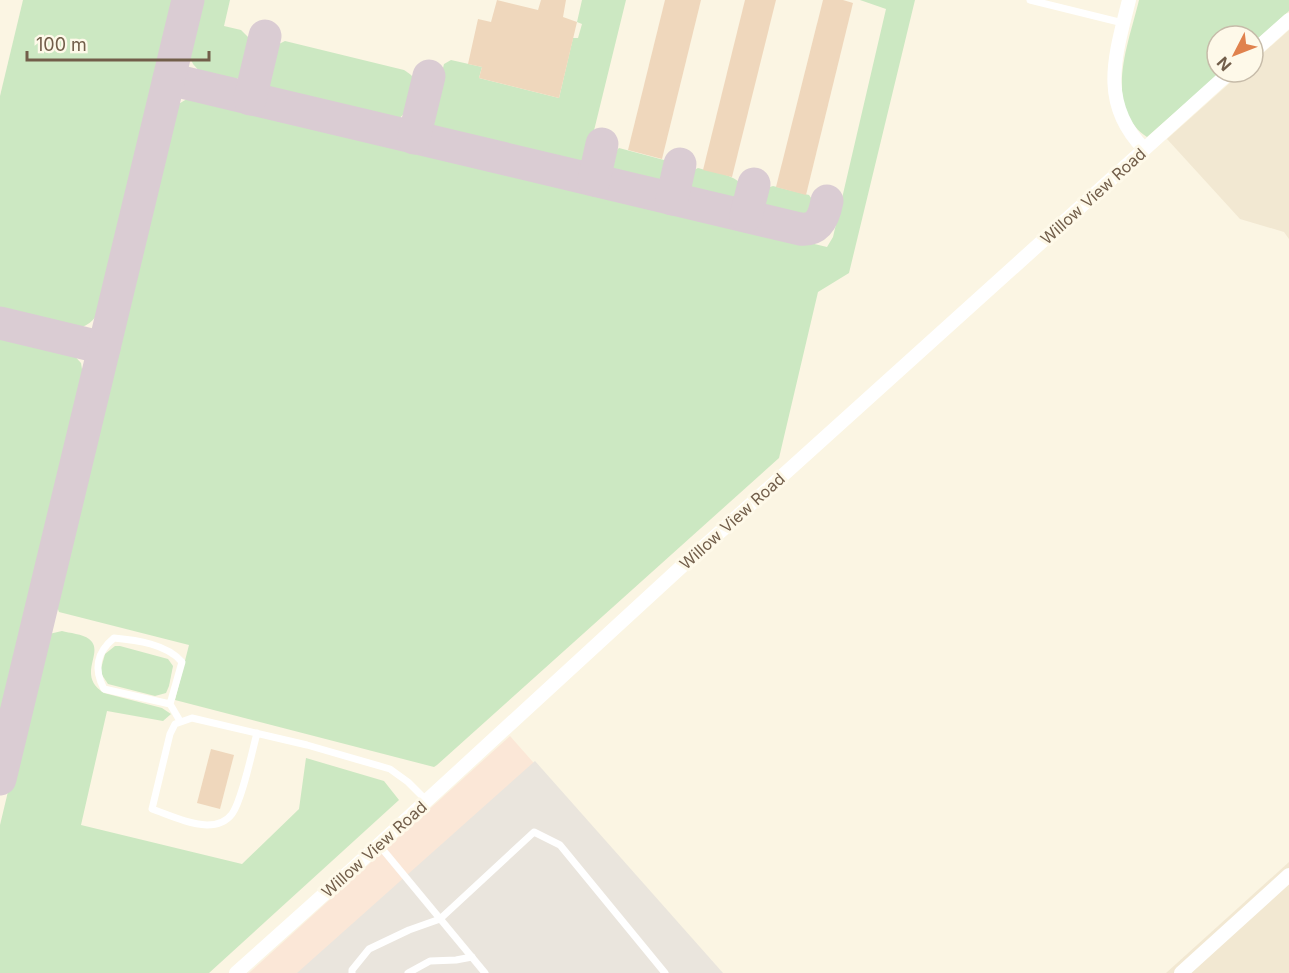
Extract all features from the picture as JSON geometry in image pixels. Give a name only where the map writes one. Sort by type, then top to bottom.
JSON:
[{"type":"street","points":[[1129,0],[1114,62],[1114,91],[1126,127],[1144,149]]},
{"type":"street","points":[[1265,41],[1289,20]]},
{"type":"street","name":"Willow View Road","points":[[236,973],[379,845],[680,568],[1217,84]]},
{"type":"street","points":[[1181,973],[1289,875]]},
{"type":"lane","points":[[1030,0],[1123,23]]},
{"type":"lane","points":[[170,704],[104,688],[99,678],[98,662],[103,647],[114,638],[132,639],[174,652],[182,662],[170,704],[180,722]]},
{"type":"lane","points":[[257,733],[231,816],[217,824],[200,825],[152,809],[170,734],[175,724],[192,718],[257,733],[307,745],[390,769],[408,782],[426,801]]},
{"type":"lane","points":[[352,973],[369,950],[409,930],[440,919],[534,832],[560,844],[665,973]]},
{"type":"lane","points":[[379,845],[485,973]]},
{"type":"lane","points":[[428,923],[430,907]]},
{"type":"lane","points":[[408,973],[430,961],[472,957]]},
{"type":"shaded area","points":[[1289,30],[1289,239],[1284,232],[1240,219],[1167,139],[1229,84],[1265,84],[1265,51]]},
{"type":"shaded area","points":[[510,736],[719,973],[249,973]]},
{"type":"shaded area","points":[[535,761],[723,973],[297,973]]},
{"type":"shaded area","points":[[1289,862],[1289,973],[1166,973]]},
{"type":"green space","points":[[23,0],[176,0],[100,310],[89,323],[73,329],[0,311],[0,96]]},
{"type":"green space","points":[[200,0],[230,0],[224,26],[241,30],[249,38],[244,71],[239,78],[231,81],[202,74],[193,64],[188,53]]},
{"type":"green space","points":[[582,0],[626,0],[588,155],[582,163],[576,164],[439,131],[432,124],[431,112],[434,96],[444,64],[451,60],[482,67],[479,78],[559,98],[573,38],[578,38],[582,24],[577,22]]},
{"type":"green space","points":[[860,0],[915,0],[849,273],[818,292],[779,458],[437,765],[434,767],[175,700],[189,645],[59,612],[54,599],[172,112],[180,103],[198,97],[827,247],[833,237],[886,9]]},
{"type":"green space","points":[[1139,0],[1289,0],[1289,11],[1265,32],[1265,24],[1205,24],[1205,84],[1207,84],[1147,137],[1133,124],[1125,109],[1122,73]]},
{"type":"green space","points":[[285,41],[404,70],[412,76],[414,81],[413,94],[408,108],[400,118],[395,120],[274,91],[269,87],[266,79],[271,51]]},
{"type":"green space","points":[[619,148],[664,160],[668,167],[662,182],[656,183],[612,172],[609,167],[612,155]]},
{"type":"green space","points":[[698,168],[727,175],[737,180],[741,184],[738,197],[732,201],[694,192],[688,184],[690,172]]},
{"type":"green space","points":[[773,186],[809,195],[814,202],[812,213],[802,218],[767,209],[761,202],[764,189]]},
{"type":"green space","points":[[0,334],[71,352],[81,363],[84,382],[0,731]]},
{"type":"green space","points":[[62,631],[83,636],[93,644],[92,679],[104,693],[162,708],[171,714],[163,721],[107,711],[81,825],[242,864],[299,809],[306,758],[384,781],[399,800],[209,973],[0,973],[0,825],[44,641],[49,634]]},
{"type":"green space","points":[[115,646],[168,659],[173,666],[166,693],[155,696],[108,684],[100,672],[105,654]]},
{"type":"building","points":[[497,0],[538,10],[541,0],[566,0],[563,17],[577,22],[559,98],[479,78],[482,67],[468,64],[478,19],[491,22]]},
{"type":"building","points":[[665,0],[701,0],[662,159],[628,150]]},
{"type":"building","points":[[745,0],[776,0],[732,177],[703,170]]},
{"type":"building","points":[[823,0],[843,0],[853,3],[806,195],[776,187]]},
{"type":"building","points":[[211,749],[234,755],[220,809],[197,803]]},
{"type":"taxiway","points":[[0,779],[188,0]]},
{"type":"taxiway","points":[[250,99],[265,36]]},
{"type":"taxiway","points":[[414,138],[429,76]]},
{"type":"taxiway","points":[[169,79],[800,229],[812,228],[820,222],[827,201]]},
{"type":"taxiway","points":[[594,180],[602,144]]},
{"type":"taxiway","points":[[672,199],[680,164]]},
{"type":"taxiway","points":[[746,216],[754,184]]},
{"type":"taxiway","points":[[0,323],[104,348]]}]
